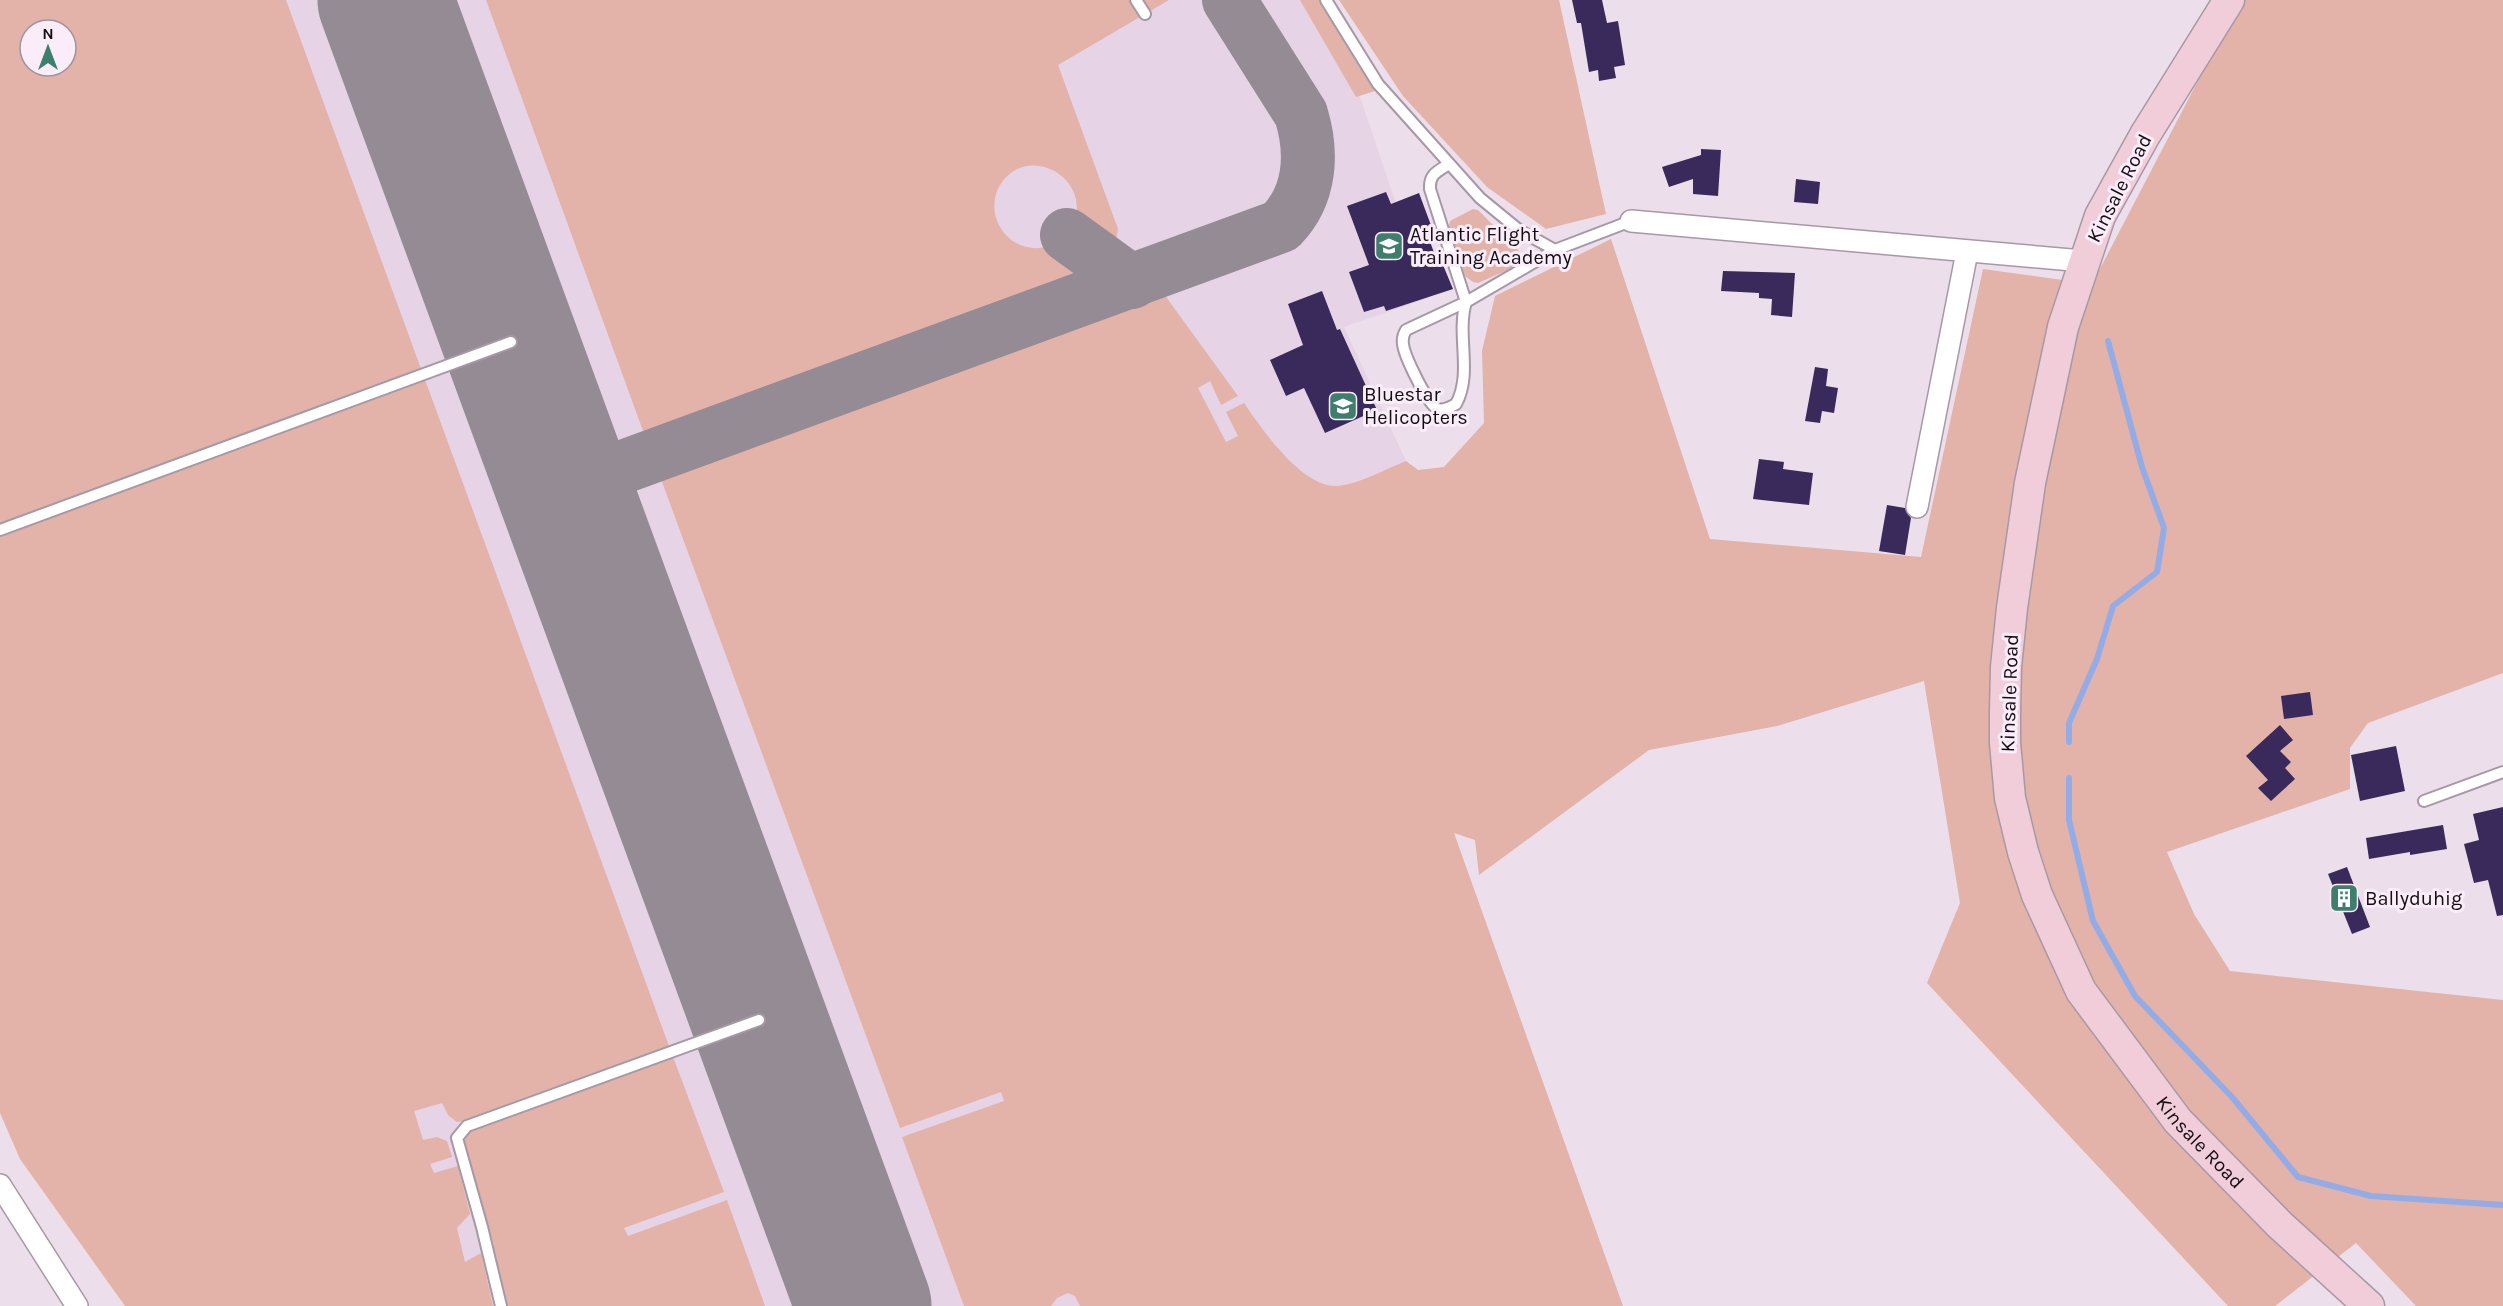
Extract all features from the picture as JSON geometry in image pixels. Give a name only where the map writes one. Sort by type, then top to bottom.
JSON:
[{"type":"main road","name":"Kinsale Road","points":[[2229,0],[2145,135],[2100,216],[2083,261],[2063,327],[2030,483],[2006,667],[2005,743],[2010,798],[2023,852],[2041,904],[2081,991],[2178,1121],[2280,1225],[2369,1306]]},
{"type":"street","points":[[1630,221],[2083,261]]},
{"type":"street","points":[[1917,507],[1967,252]]},
{"type":"street","points":[[0,1185],[77,1306]]},
{"type":"lane","points":[[1326,0],[1378,84],[1480,198],[1519,230],[1555,250]]},
{"type":"lane","points":[[1449,164],[1434,173],[1429,181],[1466,302],[1462,317],[1464,381],[1461,396],[1456,404],[1446,409],[1438,409],[1429,403],[1403,346],[1403,336],[1406,330],[1466,302],[1555,250],[1630,221]]},
{"type":"lane","points":[[0,530],[511,342]]},
{"type":"lane","points":[[2424,801],[2503,772]]},
{"type":"lane","points":[[501,1306],[457,1138],[466,1126],[759,1020]]},
{"type":"shaded area","points":[[0,0],[1308,0],[1359,94],[1428,298],[1344,327],[1406,461],[1418,470],[1325,506],[1623,1306],[125,1306]]},
{"type":"shaded area","points":[[0,0],[286,0],[669,1046],[465,1121],[457,1122],[448,1115],[442,1103],[414,1111],[423,1140],[437,1137],[447,1141],[452,1157],[430,1164],[434,1173],[458,1166],[470,1214],[457,1228],[465,1262],[481,1253],[493,1306],[125,1306],[20,1159],[0,1113]]},
{"type":"shaded area","points":[[486,0],[1169,0],[1058,65],[1118,229],[1113,258],[1073,226],[1077,208],[1074,192],[1053,170],[1039,166],[1024,167],[1010,173],[999,187],[995,197],[996,217],[1006,235],[1013,241],[1033,248],[1044,247],[1059,241],[1068,245],[1102,271],[1093,280],[646,439]]},
{"type":"shaded area","points":[[1300,0],[1320,0],[1375,91],[1356,97]]},
{"type":"shaded area","points":[[1339,0],[1559,0],[1606,214],[1546,229],[1487,187],[1403,96]]},
{"type":"shaded area","points":[[2244,0],[2503,0],[2503,673],[2368,723],[2350,748],[2350,789],[2167,852],[2194,914],[2230,971],[2503,1000],[2503,1306],[2416,1306],[2356,1243],[2275,1306],[2228,1306],[1927,983],[1960,903],[1924,681],[1777,726],[1649,750],[1479,875],[1475,840],[1454,833],[1623,1306],[1080,1306],[1075,1296],[1068,1293],[1057,1298],[1051,1306],[964,1306],[902,1137],[1004,1101],[1001,1092],[900,1128],[658,471],[1161,290],[1238,396],[1221,405],[1210,381],[1198,388],[1226,442],[1238,436],[1226,412],[1244,403],[1286,458],[1315,480],[1330,485],[1344,485],[1360,481],[1406,461],[1418,470],[1444,467],[1484,423],[1482,351],[1495,296],[1611,239],[1710,539],[1921,557],[1983,269],[2092,284],[2224,31]]},
{"type":"shaded area","points":[[1473,209],[1478,210],[1524,256],[1521,264],[1478,283],[1465,276],[1449,226],[1450,221]]},
{"type":"shaded area","points":[[673,1057],[724,1192],[624,1228],[628,1236],[727,1200],[765,1306],[505,1306],[490,1245],[494,1245],[462,1143],[472,1130]]},
{"type":"building","points":[[1572,0],[1602,0],[1607,23],[1618,21],[1625,65],[1614,67],[1616,78],[1599,81],[1598,70],[1589,72],[1581,23],[1577,23]]},
{"type":"building","points":[[1701,149],[1721,150],[1718,196],[1693,194],[1693,179],[1669,187],[1662,167],[1701,155]]},
{"type":"building","points":[[1796,179],[1820,182],[1818,204],[1794,202]]},
{"type":"building","points":[[1386,192],[1391,204],[1419,193],[1432,228],[1426,230],[1439,267],[1443,265],[1453,289],[1386,311],[1384,306],[1364,312],[1349,272],[1369,265],[1347,206]]},
{"type":"building","points":[[1723,271],[1795,273],[1792,317],[1771,315],[1772,299],[1759,298],[1759,293],[1721,291]]},
{"type":"building","points":[[1322,291],[1337,330],[1340,329],[1377,410],[1325,433],[1304,388],[1286,396],[1270,360],[1303,345],[1288,304]]},
{"type":"building","points":[[1815,367],[1828,369],[1826,386],[1838,388],[1834,413],[1822,411],[1820,423],[1805,421]]},
{"type":"building","points":[[1759,459],[1784,462],[1783,469],[1813,473],[1809,505],[1753,499]]},
{"type":"building","points":[[1887,505],[1905,508],[1911,518],[1905,555],[1879,551]]},
{"type":"building","points":[[2310,692],[2313,715],[2284,719],[2281,696]]},
{"type":"building","points":[[2280,725],[2293,740],[2280,751],[2291,762],[2285,768],[2295,779],[2271,801],[2258,788],[2268,780],[2246,756]]},
{"type":"building","points":[[2396,746],[2405,791],[2360,801],[2351,755]]},
{"type":"building","points":[[2503,807],[2503,915],[2497,916],[2488,880],[2474,883],[2464,844],[2479,840],[2473,814]]},
{"type":"building","points":[[2443,825],[2447,849],[2369,859],[2366,838]]},
{"type":"building","name":"Ballyduhig","points":[[2347,867],[2370,927],[2352,934],[2328,874]]},
{"type":"waterway","points":[[2069,742],[2069,723],[2097,659],[2113,606],[2157,572],[2164,528],[2142,467],[2108,341]]},
{"type":"waterway","points":[[2069,778],[2069,820],[2093,921],[2135,996],[2232,1097],[2298,1177],[2371,1196],[2503,1205]]},
{"type":"taxiway","points":[[582,535],[589,499],[597,486],[612,471],[1281,226],[1291,214],[1304,187],[1308,158],[1305,129],[1301,114],[1229,0]]},
{"type":"taxiway","points":[[1067,235],[1132,282]]},
{"type":"taxiway","points":[[546,439],[576,461],[612,471]]},
{"type":"runway","points":[[385,0],[864,1306]]},
{"type":"place","name":"Atlantic Flight Training Academy","points":[[1389,246]]},
{"type":"place","name":"Bluestar Helicopters","points":[[1343,406]]},
{"type":"place","name":"Ballyduhig","points":[[2344,898]]}]
